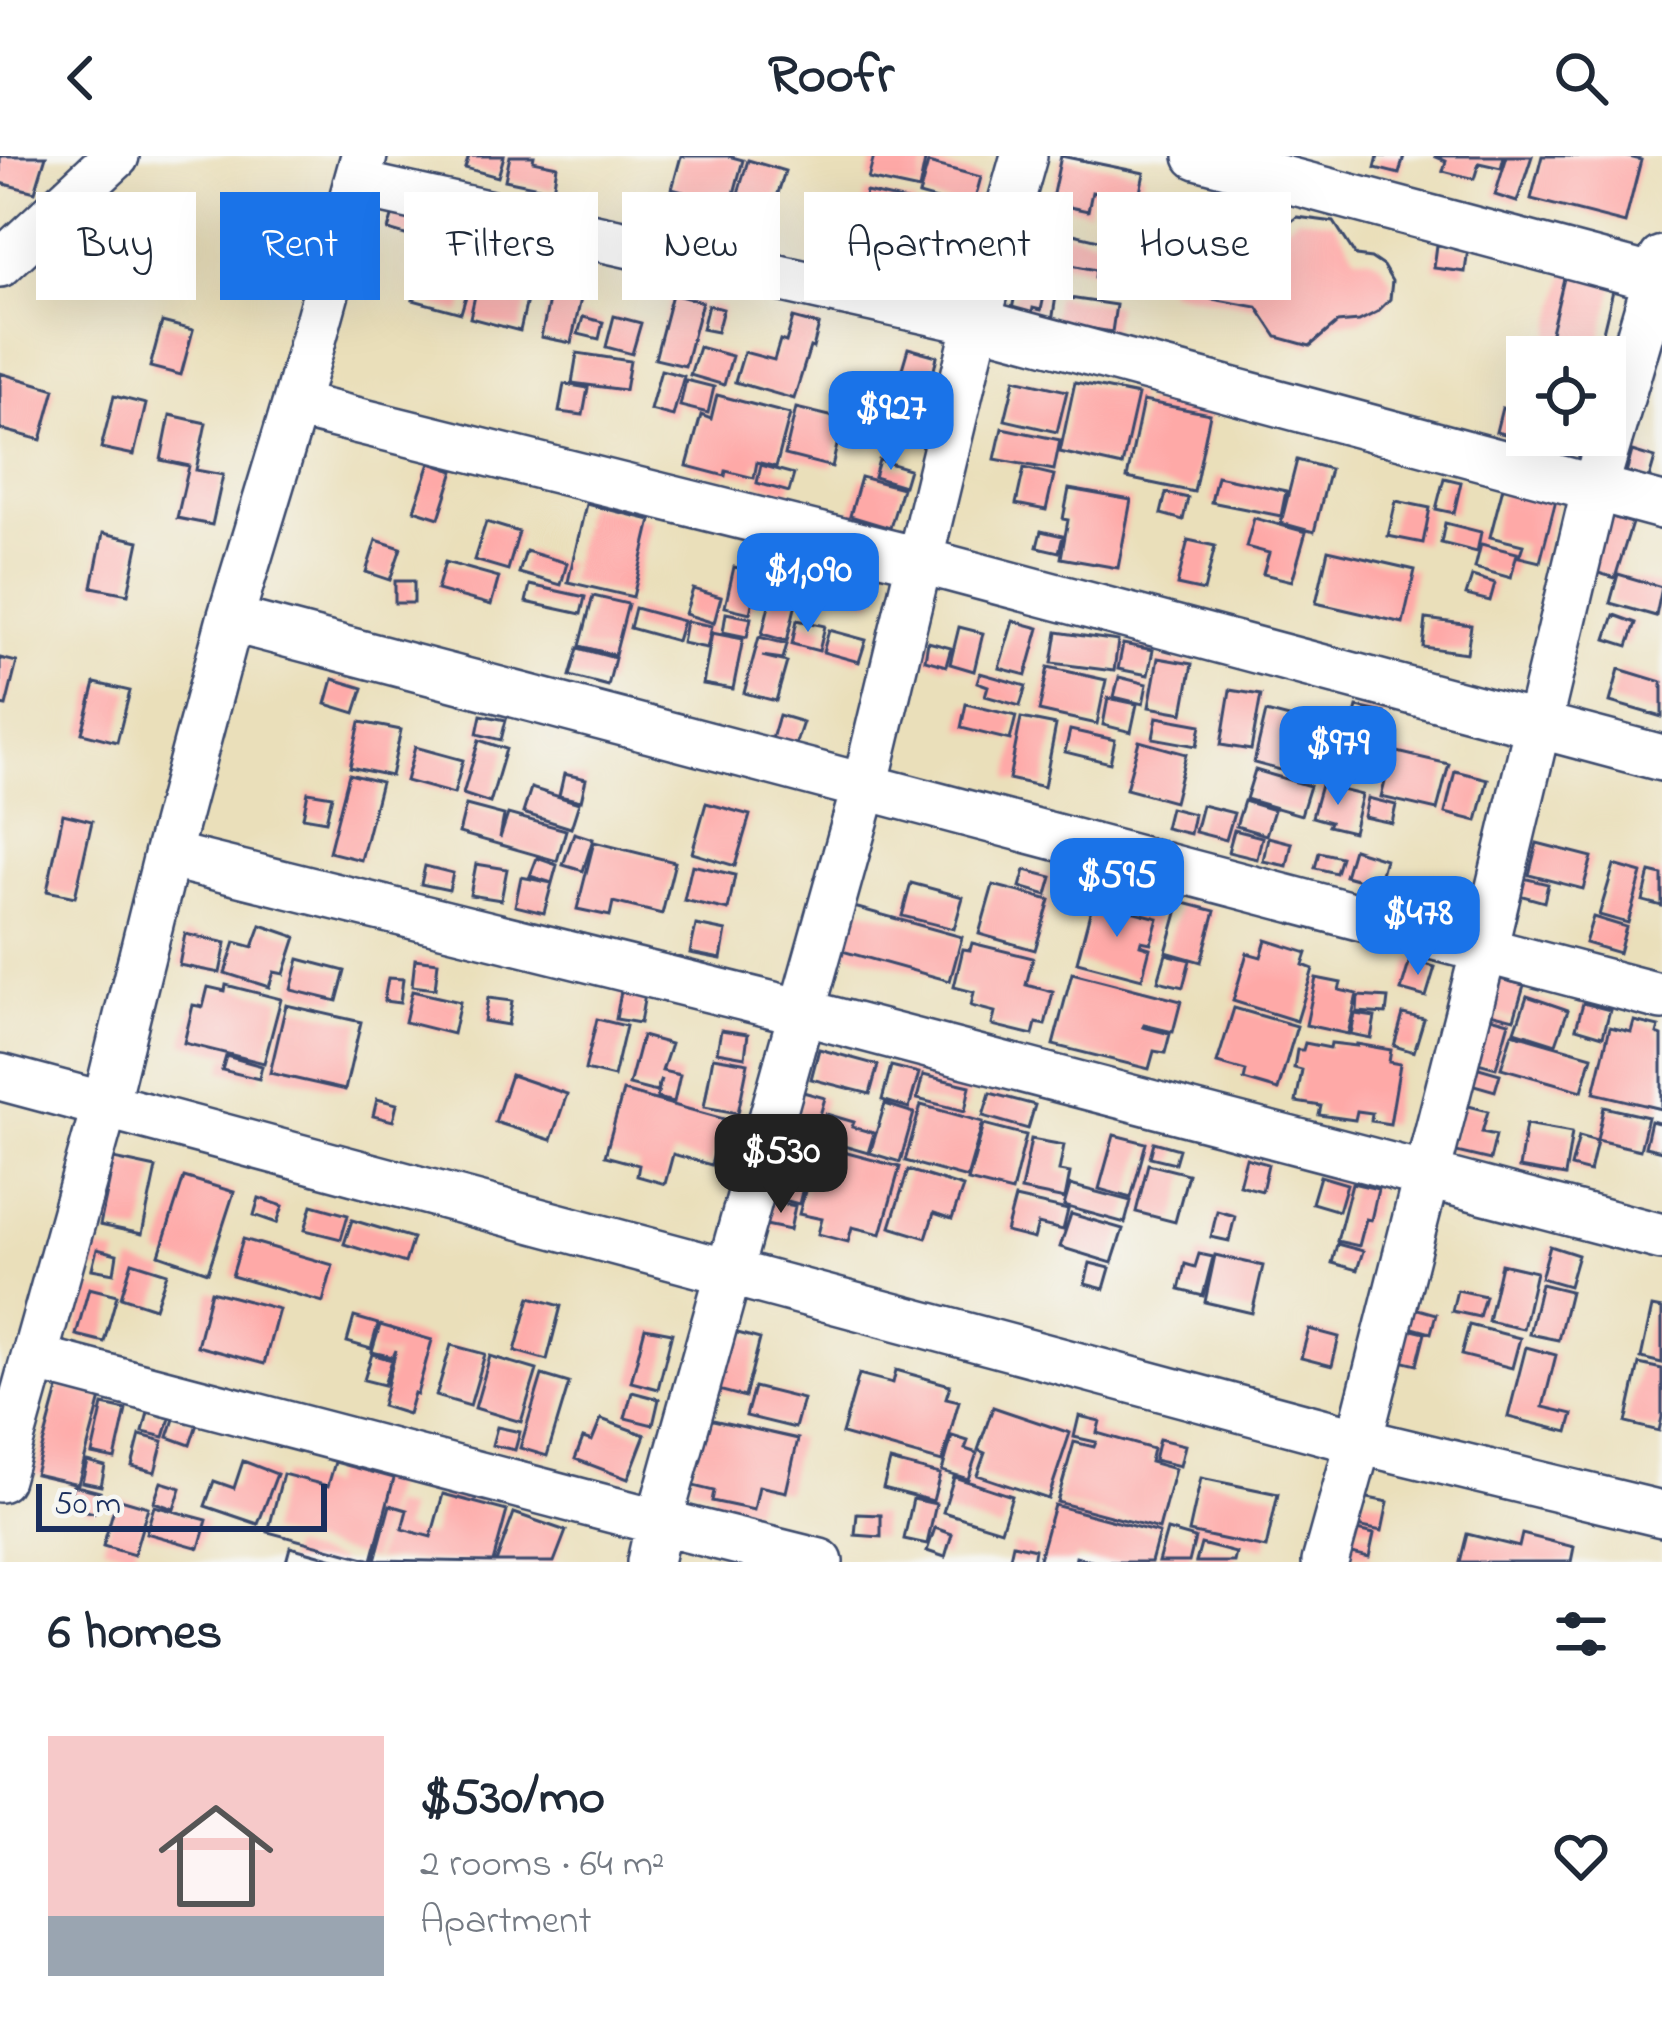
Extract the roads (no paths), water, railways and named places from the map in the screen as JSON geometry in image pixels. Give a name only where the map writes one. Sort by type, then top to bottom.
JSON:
[{"type":"street","points":[[0,264],[116,156]]},
{"type":"street","points":[[654,1542],[865,786],[977,322],[1024,156]]},
{"type":"street","points":[[1197,156],[1660,272],[1595,487],[1484,950],[1325,1562]]},
{"type":"street","points":[[0,1479],[105,1105],[230,619],[360,170],[977,322],[1662,506]]},
{"type":"street","points":[[295,405],[918,560],[1662,758]]},
{"type":"street","points":[[230,619],[1662,997]]},
{"type":"street","points":[[167,855],[802,1012],[1662,1237]]},
{"type":"street","points":[[0,1077],[1359,1441],[1662,1514]]},
{"type":"street","points":[[34,1358],[654,1542],[820,1562]]}]
